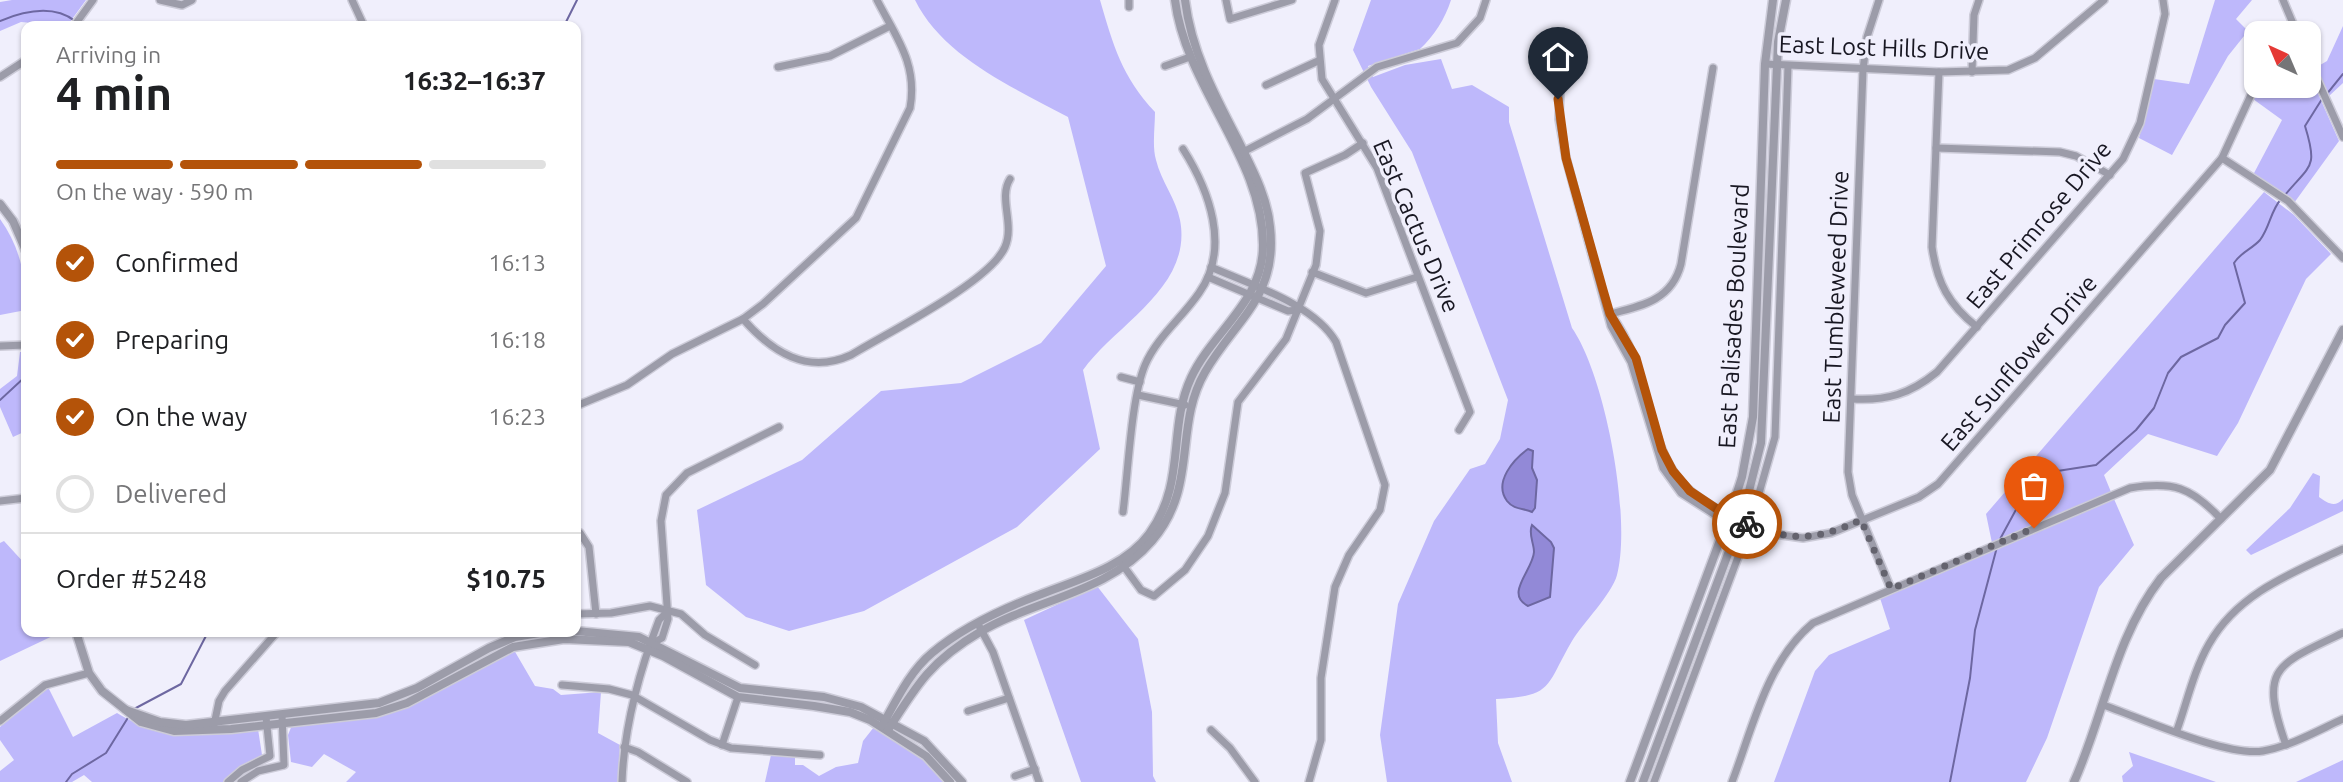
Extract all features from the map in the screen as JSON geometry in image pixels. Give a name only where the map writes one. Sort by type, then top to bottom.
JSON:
[{"type":"street","points":[[78,21],[93,0]]},
{"type":"street","points":[[160,0],[182,5],[192,0]]},
{"type":"street","points":[[352,0],[362,21]]},
{"type":"street","points":[[581,404],[627,384],[672,354],[743,319],[848,227],[868,197],[878,167],[910,108],[912,97],[913,76],[877,0]]},
{"type":"street","points":[[887,724],[922,662],[980,627],[1099,581],[1152,542],[1174,507],[1184,475],[1187,406],[1205,371],[1247,317],[1256,292],[1268,271],[1270,228],[1263,193],[1190,57],[1175,0]]},
{"type":"street","points":[[1185,0],[1199,57],[1241,153]]},
{"type":"street","points":[[1226,0],[1230,19],[1292,0]]},
{"type":"street","points":[[1266,85],[1318,61],[1319,45],[1334,2],[1326,0]]},
{"type":"street","points":[[1241,153],[1307,119],[1377,67],[1457,43],[1480,18],[1486,0]]},
{"type":"street","name":"East Palisades Boulevard","points":[[1630,782],[1729,517],[1742,477],[1753,417],[1765,64],[1773,0]]},
{"type":"street","name":"East Palisades Boulevard","points":[[1643,782],[1753,482],[1764,419],[1778,65],[1786,0]]},
{"type":"street","name":"East Tumbleweed Drive","points":[[1879,0],[1867,37],[1863,70],[1848,472],[1852,495],[1861,520],[1891,589]]},
{"type":"street","points":[[1972,72],[1974,15],[1979,0]]},
{"type":"street","name":"East Lost Hills Drive","points":[[1765,64],[1863,70],[1995,72],[2022,65],[2048,48],[2104,0]]},
{"type":"street","name":"East Primrose Drive","points":[[1852,399],[1880,401],[1919,386],[1937,372],[2110,175],[2132,144],[2140,123],[2165,14],[2163,0]]},
{"type":"street","points":[[2283,0],[2292,21]]},
{"type":"street","points":[[778,66],[830,56],[890,26]]},
{"type":"street","points":[[1166,66],[1190,57]]},
{"type":"street","name":"East Cactus Drive","points":[[1318,61],[1322,79],[1333,101],[1377,168],[1470,412],[1459,430]]},
{"type":"street","points":[[0,78],[21,63]]},
{"type":"street","points":[[1654,782],[1750,525],[1775,437],[1788,66]]},
{"type":"street","points":[[1610,314],[1654,302],[1670,288],[1679,271],[1713,68]]},
{"type":"street","points":[[1939,72],[1932,247],[1936,270],[1950,302],[1977,327]]},
{"type":"street","points":[[2321,85],[2340,122],[2343,137]]},
{"type":"street","name":"East Sunflower Drive","points":[[1560,92],[1559,119],[1566,158],[1610,314],[1636,358],[1642,390],[1662,457],[1690,491],[1729,517],[1774,534],[1803,538],[1831,533],[1919,497],[1938,484],[2222,158],[2250,98]]},
{"type":"street","points":[[1121,564],[1141,590],[1154,596],[1175,580],[1194,559],[1215,521],[1225,494],[1238,402],[1286,339],[1319,253],[1320,231],[1305,173],[1345,155],[1363,143]]},
{"type":"street","points":[[1936,148],[2060,152],[2076,156],[2110,175]]},
{"type":"street","points":[[1123,512],[1144,366],[1158,341],[1201,292],[1211,267],[1214,215],[1209,197],[1183,149]]},
{"type":"street","points":[[2222,158],[2288,201],[2343,258]]},
{"type":"street","points":[[743,319],[771,348],[791,359],[828,362],[851,355],[993,266],[1008,240],[1009,218],[1004,193],[1010,179]]},
{"type":"street","points":[[0,204],[13,220],[21,239]]},
{"type":"street","points":[[2039,240],[2047,246]]},
{"type":"street","points":[[1211,267],[1256,292]]},
{"type":"street","points":[[1312,272],[1366,293],[1418,277]]},
{"type":"street","points":[[1208,277],[1290,302],[1298,310],[1321,322],[1336,342],[1385,485],[1380,510],[1349,555],[1335,587],[1321,678],[1321,740],[1309,782]]},
{"type":"street","points":[[2074,782],[2131,625],[2146,598],[2161,578],[2262,480],[2278,459],[2343,330]]},
{"type":"street","points":[[0,346],[21,345]]},
{"type":"street","points":[[1121,377],[1140,382]]},
{"type":"street","points":[[1138,395],[1187,406]]},
{"type":"street","points":[[622,782],[624,747],[634,696],[668,611],[661,521],[663,505],[671,487],[687,473],[779,427]]},
{"type":"street","points":[[1732,782],[1778,662],[1795,638],[1813,623],[2130,488],[2157,484],[2182,487],[2203,500],[2221,519]]},
{"type":"street","points":[[0,500],[21,498]]},
{"type":"street","points":[[581,535],[589,547],[597,614]]},
{"type":"street","points":[[2177,730],[2207,647],[2222,624],[2256,592],[2343,550]]},
{"type":"street","points":[[581,614],[645,606],[681,614],[705,635],[755,665]]},
{"type":"street","points":[[980,627],[1039,782]]},
{"type":"street","points":[[581,631],[621,634],[740,688],[842,701],[924,741],[962,782]]},
{"type":"street","points":[[2286,745],[2272,698],[2273,685],[2281,668],[2295,656],[2343,633]]},
{"type":"street","points":[[78,637],[89,673],[102,691],[141,722],[160,730],[267,721],[391,700],[515,637]]},
{"type":"street","points":[[214,726],[219,701],[225,691],[273,637]]},
{"type":"street","points":[[282,719],[387,711],[407,703],[497,653],[531,642],[564,639],[618,641],[652,646],[738,697],[850,712],[887,724],[932,761],[950,782]]},
{"type":"street","points":[[0,721],[45,685],[89,673]]},
{"type":"street","points":[[562,685],[609,688],[634,696],[731,748],[820,755]]},
{"type":"street","points":[[722,745],[738,697]]},
{"type":"street","points":[[968,711],[1009,698]]},
{"type":"street","points":[[2103,705],[2234,750],[2260,751],[2286,745],[2343,719]]},
{"type":"street","points":[[241,782],[258,771],[282,768],[286,762],[282,719]]},
{"type":"street","points":[[267,721],[270,747],[267,759],[270,768]]},
{"type":"street","points":[[1211,730],[1230,748],[1255,782]]},
{"type":"street","points":[[270,747],[284,745]]},
{"type":"street","points":[[624,747],[638,752],[687,782]]},
{"type":"street","points":[[228,782],[242,770],[267,759]]},
{"type":"street","points":[[1015,776],[1035,769]]},
{"type":"shaded area","points":[[86,0],[71,21],[21,21],[0,31],[0,2]]},
{"type":"shaded area","points":[[915,0],[1100,0],[1114,46],[1127,73],[1155,112],[1155,155],[1178,212],[1181,244],[1175,265],[1164,285],[1083,370],[1100,449],[1017,527],[864,611],[789,631],[746,617],[706,585],[697,510],[802,460],[881,391],[961,383],[1041,343],[1106,266],[1068,117],[1003,82],[961,54],[927,20]]},
{"type":"shaded area","points":[[1371,0],[1451,0],[1438,27],[1420,49],[1368,66],[1373,77],[1405,65],[1441,59],[1452,89],[1472,85],[1509,107],[1509,122],[1572,328],[1595,378],[1612,448],[1621,519],[1621,550],[1617,575],[1609,591],[1572,641],[1546,686],[1529,695],[1496,699],[1498,743],[1512,782],[1387,782],[1380,735],[1398,604],[1434,521],[1470,469],[1485,464],[1500,439],[1508,400],[1412,152],[1371,87],[1353,50]]},
{"type":"shaded area","points":[[2215,0],[2252,0],[2236,19],[2244,27],[2244,36],[2228,56],[2172,155],[2139,138],[2154,79],[2189,84]]},
{"type":"shaded area","points":[[2343,26],[2343,83],[2329,96],[2321,80],[2321,64],[2327,61]]},
{"type":"shaded area","points":[[2320,98],[2339,141],[2294,203],[2253,175],[2282,120],[2253,99]]},
{"type":"shaded area","points":[[2264,192],[2294,215],[2331,254],[2306,279],[2238,423],[2217,456],[2148,434],[2104,475],[2111,492],[1992,543],[1986,514]]},
{"type":"shaded area","points":[[0,219],[20,262],[21,311],[0,315]]},
{"type":"shaded area","points":[[21,352],[21,433],[13,437],[0,407],[0,389],[17,376]]},
{"type":"shaded area","points":[[1528,449],[1533,451],[1532,468],[1537,480],[1535,508],[1532,512],[1510,504],[1503,494],[1502,486],[1507,472]]},
{"type":"shaded area","points":[[2313,473],[2320,476],[2319,497],[2334,504],[2343,499],[2343,511],[2251,555],[2246,550],[2290,508]]},
{"type":"shaded area","points":[[2114,499],[2134,545],[2099,587],[2047,738],[2026,782],[1774,782],[1815,671],[1829,655],[1890,629],[1880,598]]},
{"type":"shaded area","points":[[1532,525],[1554,548],[1550,597],[1528,606],[1521,601],[1519,588],[1534,552]]},
{"type":"shaded area","points":[[4,541],[21,560],[21,637],[50,637],[0,661],[0,543]]},
{"type":"shaded area","points":[[1097,586],[1138,639],[1152,712],[1153,776],[1156,782],[1081,782],[1024,620]]},
{"type":"shaded area","points":[[514,650],[535,686],[553,689],[561,695],[601,692],[598,733],[620,745],[618,782],[346,782],[356,772],[324,754],[312,767],[291,762],[288,735],[292,725],[394,711]]},
{"type":"shaded area","points":[[48,687],[73,737],[117,713],[135,723],[169,733],[203,734],[258,729],[262,755],[240,766],[223,782],[92,782],[84,775],[72,782],[0,782],[0,771],[14,760],[0,740],[0,727],[27,701]]},
{"type":"shaded area","points":[[874,727],[919,753],[948,782],[765,782],[771,755],[795,757],[795,765],[803,765],[819,776],[836,767],[858,763],[863,741]]},
{"type":"shaded area","points":[[2129,752],[2216,782],[2123,782],[2122,776],[2133,766]]},
{"type":"shaded area","points":[[2343,760],[2343,782],[2296,782]]},
{"type":"waterway","points":[[566,21],[577,0]]},
{"type":"waterway","points":[[0,21],[38,11],[57,12],[75,21]]},
{"type":"waterway","points":[[2326,95],[2343,74]]},
{"type":"waterway","points":[[2285,195],[2310,165],[2311,150],[2305,126],[2322,99]]},
{"type":"waterway","points":[[1999,541],[2025,493],[2051,472],[2096,465],[2136,430],[2154,408],[2168,373],[2181,357],[2218,338],[2225,325],[2245,303],[2234,263],[2260,240],[2281,199]]},
{"type":"waterway","points":[[0,400],[21,381]]},
{"type":"waterway","points":[[1950,782],[1970,678],[1975,630],[1997,547]]},
{"type":"waterway","points":[[134,709],[181,684],[205,637]]},
{"type":"waterway","points":[[66,782],[72,774],[106,753],[129,716]]},
{"type":"way so far","points":[[1747,524],[1774,534],[1803,538],[1831,533],[1861,520],[1891,589],[2034,528]]},
{"type":"route","points":[[1558,99],[1566,158],[1610,314],[1636,358],[1662,450],[1680,481],[1696,497],[1729,517],[1747,524]]}]
